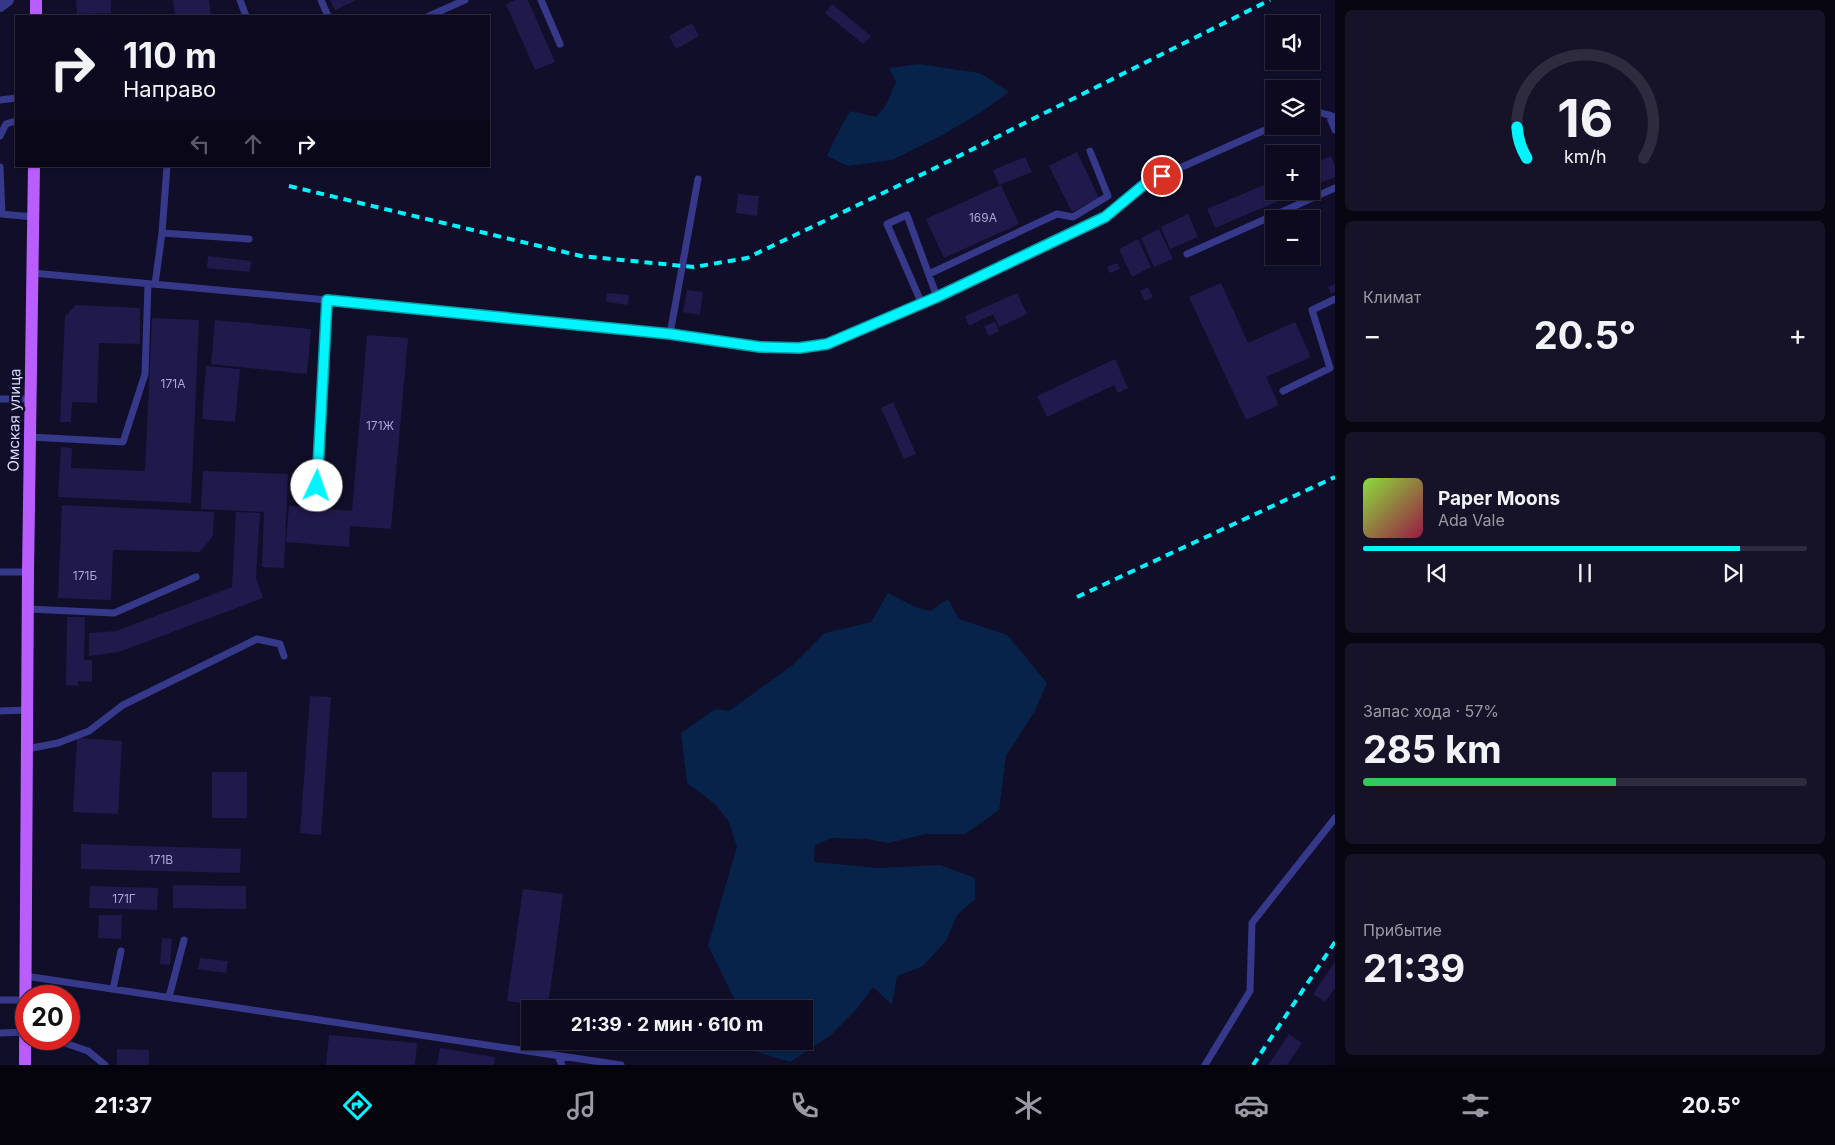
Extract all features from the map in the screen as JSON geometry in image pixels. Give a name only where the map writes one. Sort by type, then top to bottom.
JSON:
[{"type":"main road","points":[[36,0],[36,15]]},
{"type":"main road","name":"Омская улица","points":[[25,985],[28,572],[34,167]]},
{"type":"main road","name":"Омская улица","points":[[25,1050],[25,1065]]},
{"type":"street","points":[[0,6],[8,0]]},
{"type":"lane","points":[[240,0],[246,15]]},
{"type":"lane","points":[[321,0],[328,15]]},
{"type":"lane","points":[[430,15],[465,0]]},
{"type":"lane","points":[[541,0],[560,44]]},
{"type":"lane","points":[[0,100],[15,98]]},
{"type":"lane","points":[[1332,116],[1335,130]]},
{"type":"lane","points":[[0,136],[6,124],[15,121]]},
{"type":"lane","points":[[32,273],[670,334],[760,347],[799,348],[827,344],[937,297],[1105,217],[1146,183],[1265,130]]},
{"type":"lane","points":[[928,274],[1057,214],[1073,216],[1108,196],[1090,151]]},
{"type":"lane","points":[[0,167],[2,214],[33,217]]},
{"type":"lane","points":[[30,437],[123,442],[145,374],[152,284],[162,233],[167,167]]},
{"type":"lane","points":[[670,334],[698,179]]},
{"type":"lane","points":[[1187,254],[1335,188]]},
{"type":"lane","points":[[922,304],[887,224],[907,214],[937,297]]},
{"type":"lane","points":[[162,233],[249,239]]},
{"type":"lane","points":[[1283,392],[1330,368],[1312,310],[1335,299]]},
{"type":"lane","points":[[317,486],[327,300]]},
{"type":"lane","points":[[0,399],[31,400]]},
{"type":"lane","points":[[0,572],[28,572]]},
{"type":"lane","points":[[28,609],[114,613],[196,578]]},
{"type":"lane","points":[[27,749],[58,743],[89,731],[123,705],[257,639],[280,644],[284,656]]},
{"type":"lane","points":[[0,711],[27,710]]},
{"type":"lane","points":[[1205,1065],[1250,992],[1252,923],[1335,818]]},
{"type":"lane","points":[[169,997],[184,940]]},
{"type":"lane","points":[[113,989],[121,951]]},
{"type":"lane","points":[[25,976],[621,1065]]},
{"type":"lane","points":[[0,1000],[15,1000]]},
{"type":"lane","points":[[0,1032],[15,1032]]},
{"type":"lane","points":[[80,1048],[88,1051],[105,1065]]},
{"type":"lane","points":[[558,1056],[562,1065]]},
{"type":"water","points":[[918,64],[980,73],[1009,92],[983,111],[939,137],[892,160],[848,166],[827,156],[850,111],[876,117],[886,105],[896,82],[889,68]]},
{"type":"water","points":[[888,593],[915,607],[930,611],[948,599],[959,619],[1007,635],[1047,683],[1035,711],[1006,756],[999,810],[965,834],[926,834],[888,843],[867,839],[832,838],[815,845],[814,862],[878,868],[940,865],[975,878],[975,899],[957,915],[946,941],[923,966],[897,976],[892,1005],[873,987],[856,1010],[831,1035],[813,1047],[813,1000],[735,1000],[708,945],[737,847],[729,822],[715,804],[687,783],[681,733],[715,709],[729,711],[794,664],[825,633],[871,622]]},
{"type":"water","points":[[751,1050],[808,1050],[790,1062]]},
{"type":"building","points":[[76,0],[111,0],[111,13],[77,14]]},
{"type":"building","points":[[173,0],[209,0],[211,15],[175,15]]},
{"type":"building","points":[[330,0],[356,0],[335,10]]},
{"type":"building","points":[[515,0],[528,0],[555,62],[535,70],[506,4]]},
{"type":"building","points":[[832,4],[871,36],[863,44],[825,13]]},
{"type":"building","points":[[692,23],[699,36],[676,49],[669,36]]},
{"type":"building","points":[[1077,152],[1099,198],[1072,212],[1049,166]]},
{"type":"building","points":[[1331,156],[1335,166],[1335,177],[1320,183],[1320,161]]},
{"type":"building","points":[[1025,157],[1032,172],[999,185],[993,170]]},
{"type":"building","points":[[1001,185],[1019,224],[944,258],[926,219]]},
{"type":"building","points":[[1265,185],[1265,200],[1281,200],[1215,228],[1207,209]]},
{"type":"building","points":[[738,194],[759,196],[757,216],[736,213]]},
{"type":"building","points":[[1188,214],[1198,237],[1170,249],[1161,227]]},
{"type":"building","points":[[1159,229],[1173,259],[1154,267],[1141,238]]},
{"type":"building","points":[[1138,239],[1151,267],[1132,277],[1119,249]]},
{"type":"building","points":[[208,256],[251,261],[250,272],[207,268]]},
{"type":"building","points":[[1117,263],[1120,269],[1110,273],[1107,267]]},
{"type":"building","points":[[1221,283],[1248,343],[1295,322],[1311,357],[1266,377],[1279,405],[1246,420],[1189,297]]},
{"type":"building","points":[[1335,284],[1335,292],[1331,294],[1328,287]]},
{"type":"building","points":[[1148,287],[1153,297],[1145,301],[1140,291]]},
{"type":"building","points":[[687,290],[703,292],[700,315],[683,312]]},
{"type":"building","points":[[607,293],[629,295],[628,305],[606,302]]},
{"type":"building","points":[[1017,293],[1027,314],[999,327],[993,314],[969,326],[965,316]]},
{"type":"building","points":[[76,305],[140,308],[140,344],[99,343],[97,403],[72,402],[71,422],[60,422],[65,316]]},
{"type":"building","points":[[152,318],[199,320],[191,503],[58,497],[61,447],[72,448],[71,468],[145,471]]},
{"type":"building","points":[[215,320],[311,329],[307,374],[211,364]]},
{"type":"building","points":[[995,322],[999,331],[989,336],[984,326]]},
{"type":"building","points":[[367,335],[408,338],[391,529],[350,526],[349,547],[286,542],[289,506],[352,511]]},
{"type":"building","points":[[1115,359],[1128,388],[1118,393],[1114,385],[1047,417],[1037,396]]},
{"type":"building","points":[[206,366],[240,369],[235,422],[202,419]]},
{"type":"building","points":[[893,402],[916,454],[904,459],[881,408]]},
{"type":"building","points":[[203,471],[288,474],[284,568],[262,567],[264,512],[201,509]]},
{"type":"building","points":[[62,505],[214,512],[213,536],[200,552],[113,550],[111,600],[58,598]]},
{"type":"building","points":[[236,512],[260,513],[256,578],[263,598],[119,652],[89,656],[89,633],[116,631],[232,587]]},
{"type":"building","points":[[67,617],[85,617],[84,660],[92,660],[92,682],[78,681],[78,686],[66,685]]},
{"type":"building","points":[[310,696],[331,697],[321,835],[300,833]]},
{"type":"building","points":[[77,738],[122,741],[118,814],[73,812]]},
{"type":"building","points":[[212,772],[247,772],[247,818],[212,818]]},
{"type":"building","points":[[81,844],[241,849],[240,873],[81,869]]},
{"type":"building","points":[[173,885],[246,886],[246,909],[173,908]]},
{"type":"building","points":[[90,886],[158,888],[157,910],[89,908]]},
{"type":"building","points":[[523,889],[563,894],[549,1000],[521,1000],[521,1003],[507,1001]]},
{"type":"building","points":[[99,915],[122,915],[121,939],[98,938]]},
{"type":"building","points":[[162,938],[172,939],[170,965],[160,964]]},
{"type":"building","points":[[200,958],[228,961],[226,973],[198,969]]},
{"type":"building","points":[[1335,962],[1335,988],[1325,1002],[1313,994]]},
{"type":"building","points":[[1289,1034],[1302,1043],[1287,1065],[1268,1065]]},
{"type":"building","points":[[329,1035],[417,1043],[415,1065],[326,1065]]},
{"type":"building","points":[[440,1048],[495,1057],[494,1065],[437,1065]]},
{"type":"building","points":[[117,1049],[149,1050],[149,1065],[117,1065]]},
{"type":"railway","points":[[289,186],[581,256],[694,267],[747,258],[929,171],[1270,0]]},
{"type":"railway","points":[[1077,597],[1335,477]]},
{"type":"railway","points":[[1253,1065],[1335,942]]},
{"type":"route","points":[[317,486],[327,300],[670,334],[760,347],[799,348],[827,344],[902,313],[1105,217],[1146,183],[1162,176]]}]
